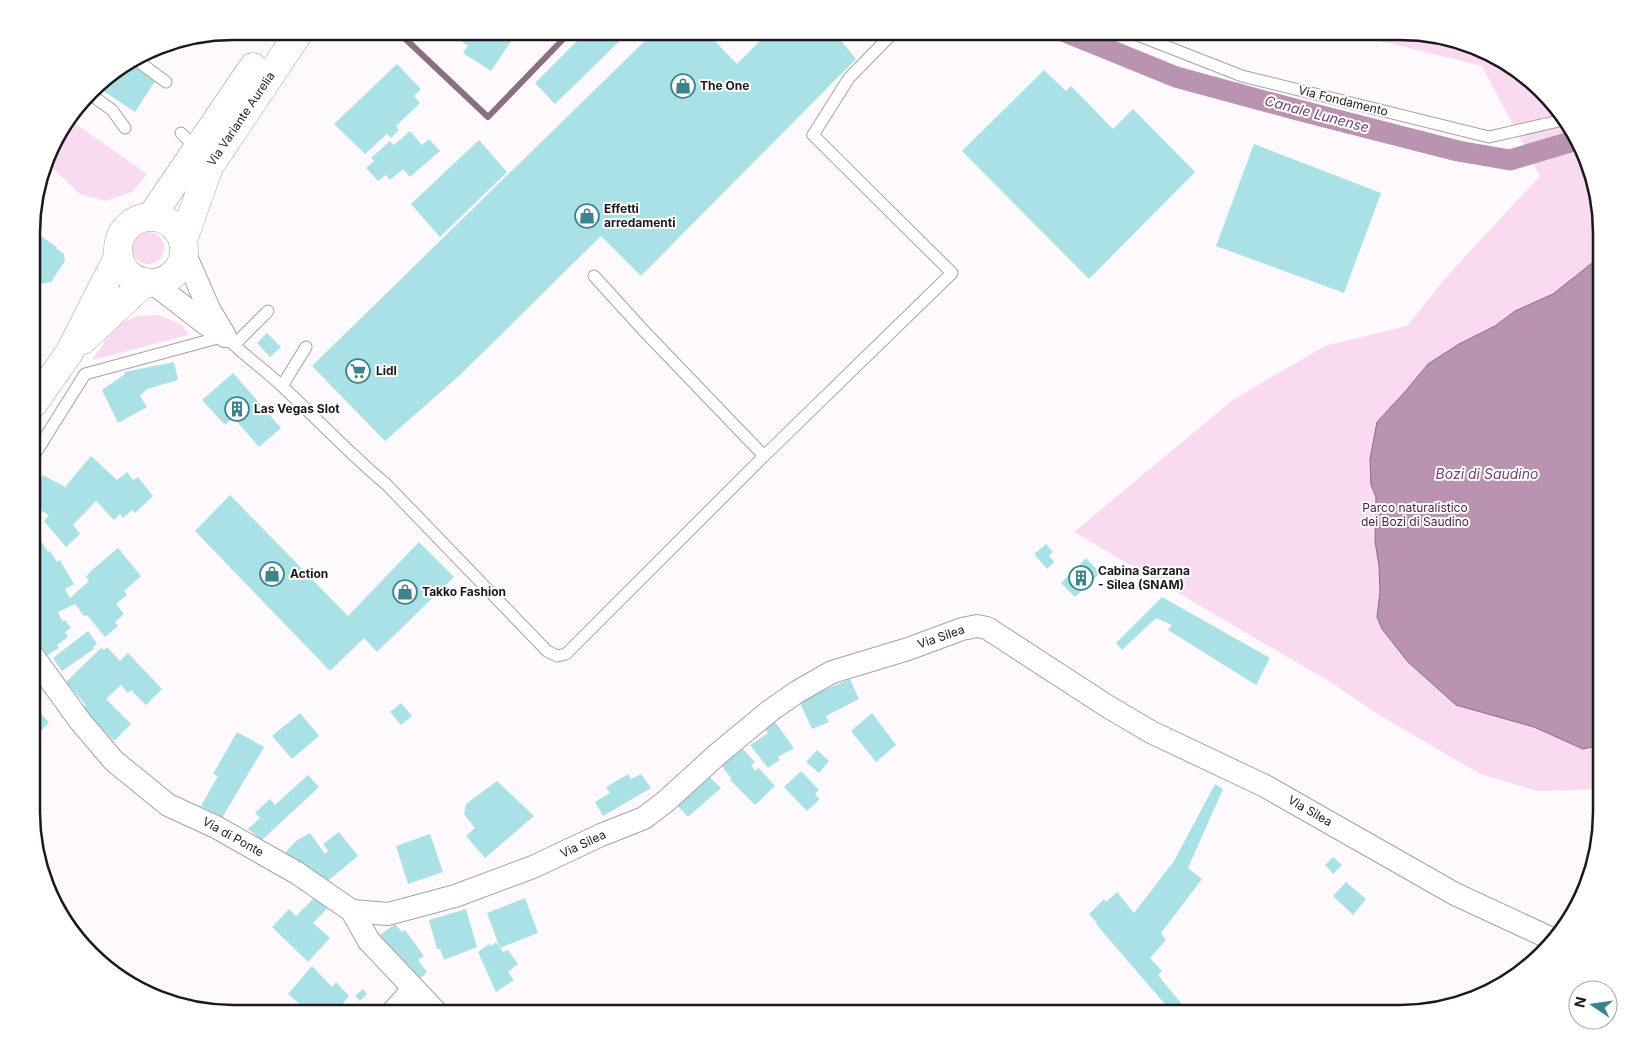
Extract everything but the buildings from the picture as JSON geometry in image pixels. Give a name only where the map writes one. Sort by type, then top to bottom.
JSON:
[{"type":"main road","name":"Via Variante Aurelia","points":[[40,394],[69,353],[118,257],[118,242],[126,228],[142,218],[151,217],[189,141],[271,40]]},
{"type":"main road","name":"Via Variante Aurelia","points":[[69,353],[149,283],[162,281],[177,270],[182,261],[183,246],[209,167],[294,40]]},
{"type":"main road","points":[[151,217],[161,218],[171,223],[178,231],[183,246]]},
{"type":"main road","points":[[118,257],[128,274],[136,280],[149,283]]},
{"type":"street","points":[[183,246],[209,309],[230,340]]},
{"type":"street","points":[[149,283],[230,340]]},
{"type":"street","name":"Via Silea","points":[[352,911],[388,914],[455,896],[533,867],[644,818],[665,802],[719,753],[797,692],[832,672],[962,629],[977,626],[988,628],[1107,706],[1151,732],[1265,786],[1455,894],[1547,937]]},
{"type":"street","name":"Via di Ponte","points":[[40,666],[80,721],[114,761],[168,805],[216,827],[297,873],[352,911],[369,941],[429,1005]]},
{"type":"street","points":[[399,1005],[413,989]]},
{"type":"lane","points":[[230,340],[282,386],[366,468],[387,485],[547,651],[557,656],[566,654],[764,456],[952,273],[812,136],[850,78],[886,40]]},
{"type":"lane","name":"Via Fondamento","points":[[1150,40],[1242,76],[1489,137],[1557,122]]},
{"type":"lane","points":[[141,63],[166,82]]},
{"type":"lane","points":[[96,98],[112,110],[125,128]]},
{"type":"lane","points":[[594,276],[644,332],[764,456]]},
{"type":"lane","points":[[40,446],[85,374],[230,340],[268,311]]},
{"type":"lane","points":[[282,386],[306,347]]},
{"type":"green space","name":"Parco naturalistico dei Bozi di Saudino","points":[[1376,40],[1413,40],[1438,44],[1462,50],[1496,66],[1527,88],[1545,106],[1567,137],[1583,171],[1593,220],[1593,789],[1538,791],[1480,774],[1376,713],[1332,683],[1074,532],[1234,399],[1325,346],[1407,326],[1448,275],[1540,176],[1482,66]]},
{"type":"green space","points":[[75,123],[147,174],[132,192],[105,201],[80,194],[52,167],[66,136]]},
{"type":"green space","points":[[148,232],[154,233],[159,237],[163,242],[163,254],[159,259],[154,263],[148,264],[142,263],[137,259],[133,254],[132,248],[133,242],[137,237],[142,233]]},
{"type":"green space","points":[[159,315],[182,325],[189,335],[92,360],[117,325],[138,316]]},
{"type":"water","name":"Bozi di Saudino","points":[[1593,262],[1593,747],[1583,749],[1534,727],[1456,705],[1408,662],[1382,629],[1377,617],[1380,592],[1379,566],[1375,541],[1376,497],[1371,485],[1370,459],[1377,422],[1428,364],[1459,344],[1495,326],[1515,311],[1553,294]]},
{"type":"waterway","points":[[407,40],[488,117],[562,40]]},
{"type":"waterway","name":"Canale Lunense","points":[[1085,40],[1176,77],[1458,151],[1510,160],[1570,142]]},
{"type":"place","name":"The One","points":[[683,86]]},
{"type":"place","name":"Effetti arredamenti","points":[[587,216]]},
{"type":"place","name":"Lidl","points":[[358,371]]},
{"type":"place","name":"Las Vegas Slot","points":[[237,409]]},
{"type":"place","name":"Action","points":[[272,574]]},
{"type":"place","name":"Cabina Sarzana - Silea (SNAM)","points":[[1081,578]]},
{"type":"place","name":"Takko Fashion","points":[[405,592]]}]
